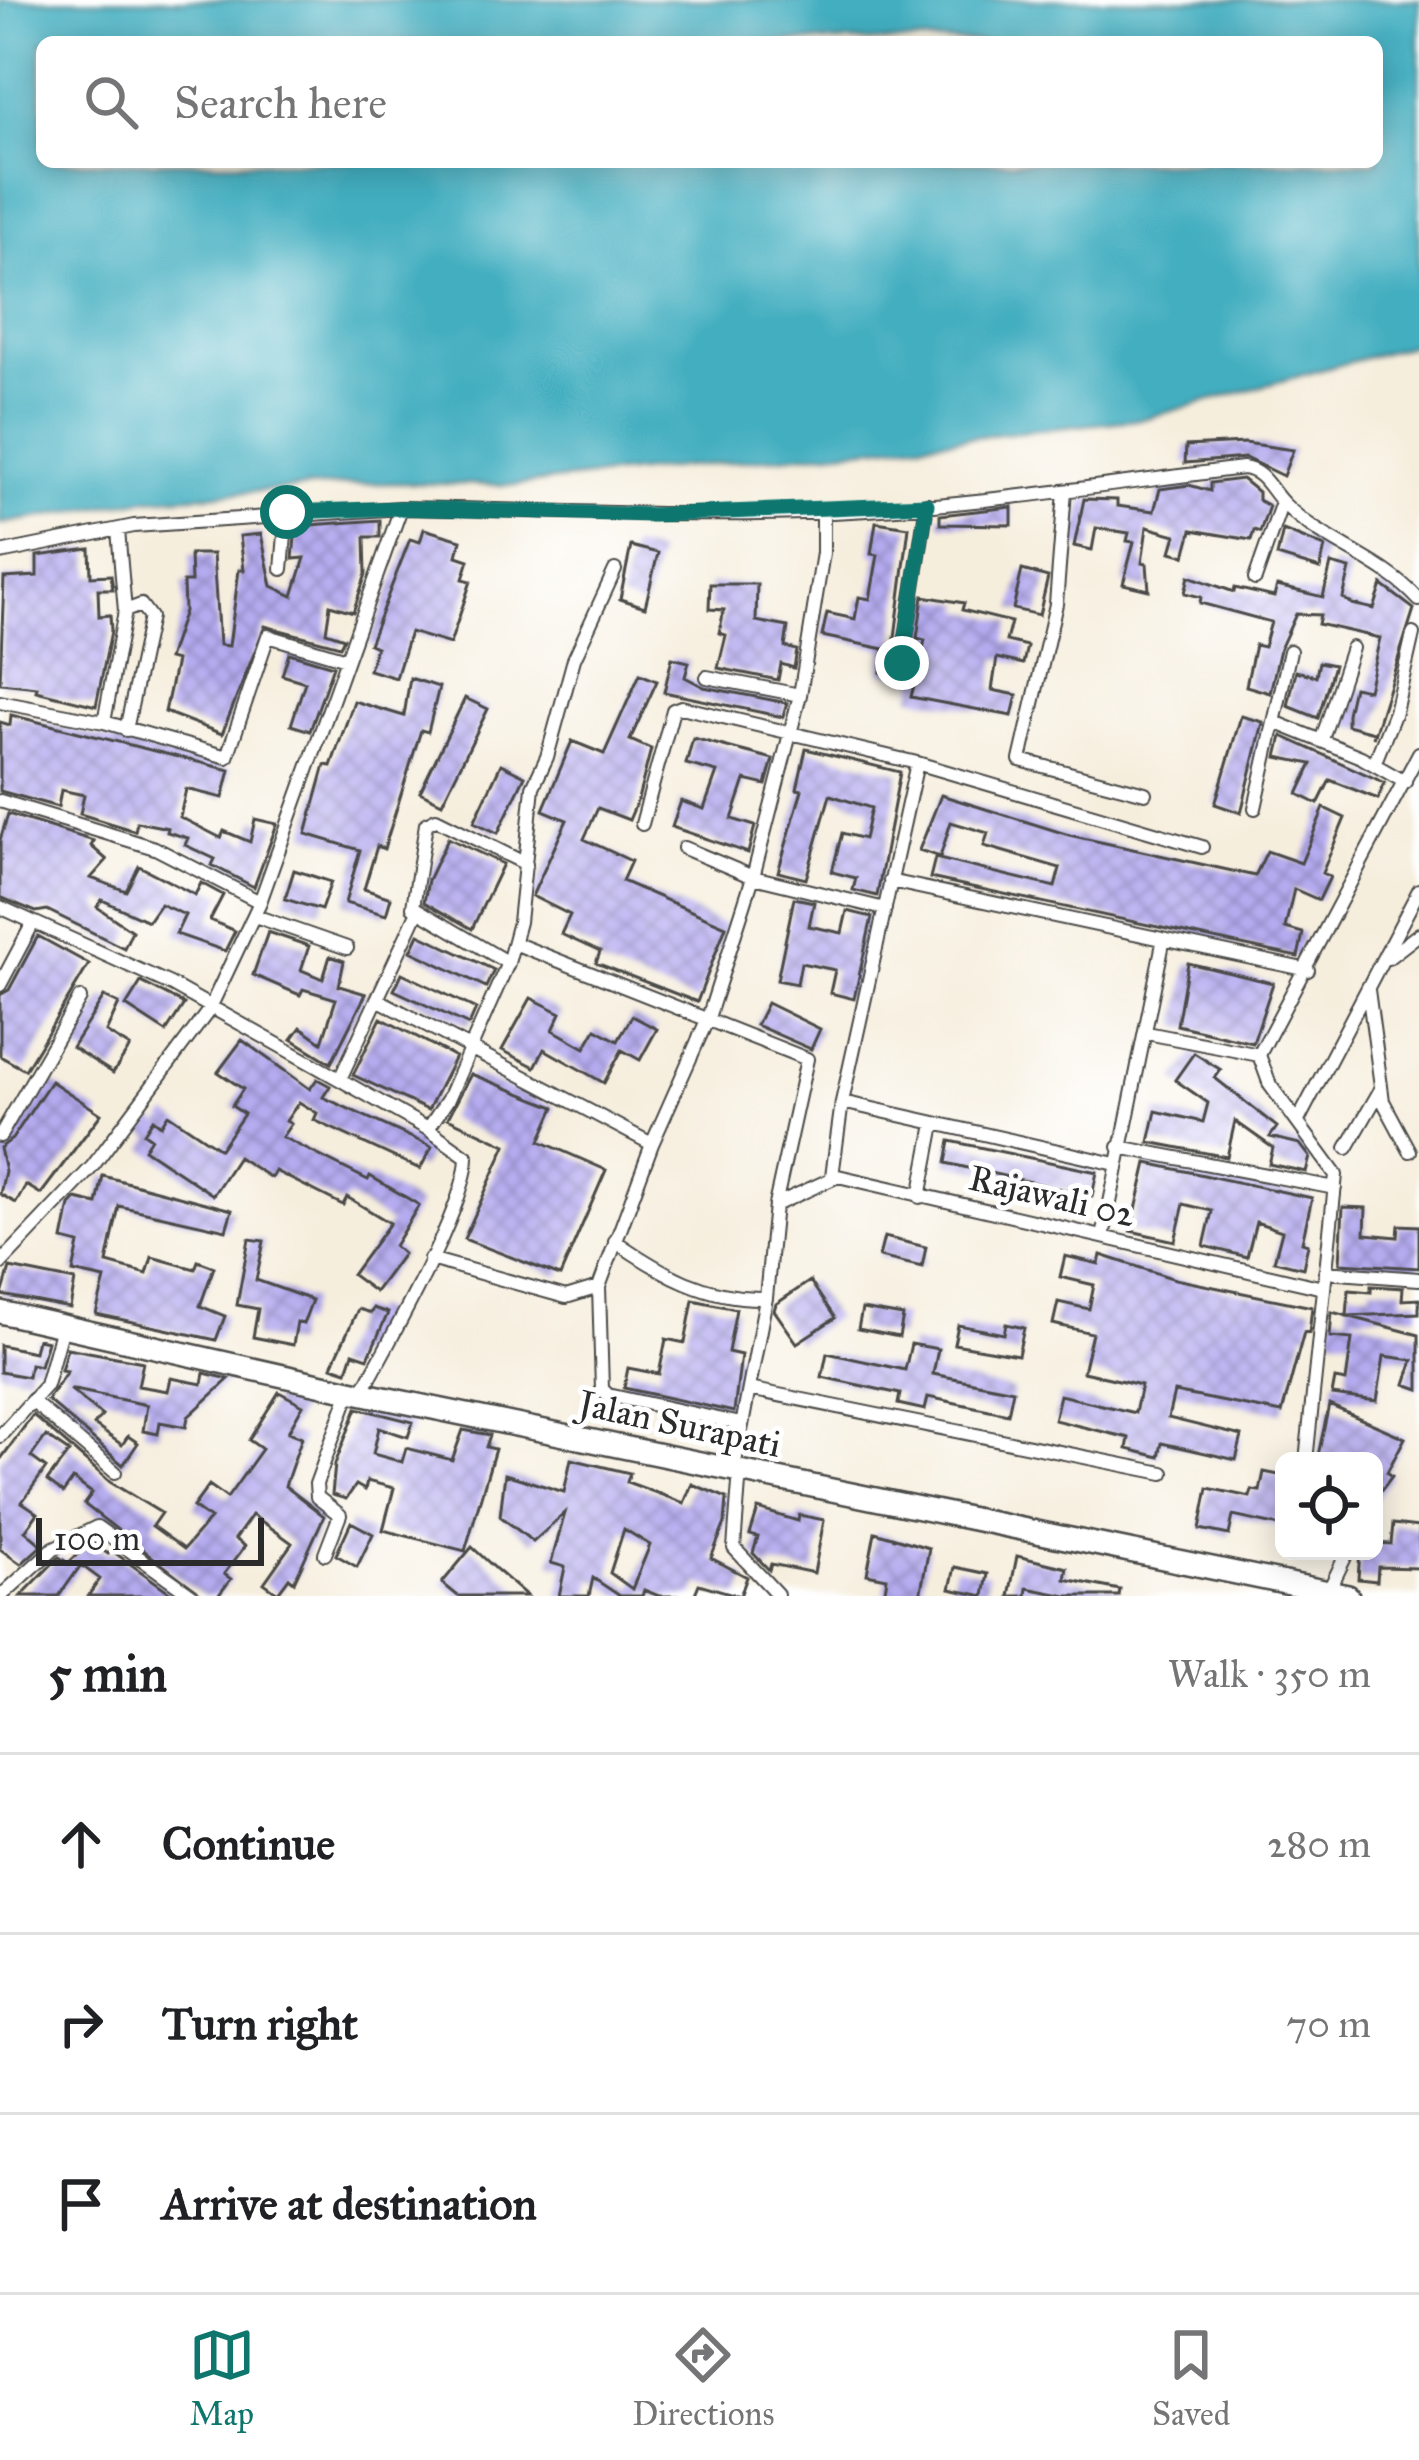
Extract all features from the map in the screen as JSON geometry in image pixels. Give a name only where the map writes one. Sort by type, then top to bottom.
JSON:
[{"type":"highway","name":"Jalan Surapati","points":[[0,1312],[356,1392],[1338,1594]]},
{"type":"street","points":[[0,553],[118,530],[287,512],[401,508],[539,510],[573,516],[823,512],[1065,491],[1243,467],[1262,476],[1282,502],[1373,561],[1419,600]]},
{"type":"street","points":[[1065,491],[1056,604],[1020,762],[1145,793]]},
{"type":"street","points":[[1255,579],[1282,502]]},
{"type":"street","points":[[902,663],[927,504]]},
{"type":"street","points":[[0,1264],[92,1167],[209,1010],[258,909],[401,508]]},
{"type":"street","points":[[282,569],[287,512]]},
{"type":"street","points":[[741,1424],[608,1396],[602,1388],[599,1287],[652,1144],[708,1018],[753,877],[800,695],[820,573],[823,512]]},
{"type":"street","points":[[104,722],[125,610],[118,530]]},
{"type":"street","points":[[428,1129],[470,1051],[508,963],[526,864],[533,787],[574,659],[615,570]]},
{"type":"street","points":[[125,610],[141,605],[150,617],[126,730]]},
{"type":"street","points":[[1374,764],[1395,712],[1413,634]]},
{"type":"street","points":[[0,702],[104,722],[227,757],[268,636],[346,659]]},
{"type":"street","points":[[1322,739],[1352,648]]},
{"type":"street","points":[[1290,651],[1272,716],[1277,723],[1322,739],[1405,782]]},
{"type":"street","points":[[706,677],[800,695]]},
{"type":"street","points":[[642,824],[676,707],[917,764],[1202,847]]},
{"type":"street","points":[[1255,808],[1277,723]]},
{"type":"street","points":[[1307,1452],[1335,1188],[1333,1164],[1270,1085],[1259,1055],[1417,760]]},
{"type":"street","points":[[775,1205],[832,1176],[842,1102],[917,764]]},
{"type":"street","points":[[0,801],[155,848],[258,909],[347,948]]},
{"type":"street","points":[[508,963],[417,913],[412,904],[432,818],[526,864]]},
{"type":"street","points":[[684,848],[753,877],[885,909]]},
{"type":"street","points":[[890,881],[1163,943],[1307,970]]},
{"type":"street","points":[[1299,1119],[1419,890]]},
{"type":"street","points":[[0,908],[170,984],[428,1129],[469,1161],[430,1259],[356,1392],[316,1484],[317,1496],[340,1515],[325,1554]]},
{"type":"street","points":[[340,1079],[417,913]]},
{"type":"street","points":[[0,985],[33,923]]},
{"type":"street","points":[[1382,962],[1419,934]]},
{"type":"street","points":[[514,943],[807,1059],[775,1205],[766,1298],[737,1469],[734,1548],[776,1594]]},
{"type":"street","points":[[1103,1237],[1163,943]]},
{"type":"street","points":[[1368,989],[1382,1088],[1409,1151]]},
{"type":"street","points":[[0,1136],[80,998]]},
{"type":"street","points":[[377,999],[652,1144]]},
{"type":"street","points":[[1147,1033],[1259,1055]]},
{"type":"street","points":[[1347,1148],[1382,1088]]},
{"type":"street","points":[[842,1102],[1116,1164]]},
{"type":"street","points":[[920,1197],[934,1124]]},
{"type":"street","points":[[1119,1147],[1335,1188]]},
{"type":"street","name":"Rajawali 02","points":[[832,1176],[1323,1288]]},
{"type":"street","points":[[615,1241],[682,1282],[712,1292],[766,1298]]},
{"type":"street","points":[[430,1259],[566,1297],[599,1287]]},
{"type":"street","points":[[1325,1272],[1419,1279]]},
{"type":"street","points":[[0,1436],[51,1376],[62,1327]]},
{"type":"street","points":[[748,1389],[1163,1473]]},
{"type":"street","points":[[33,1402],[115,1472]]},
{"type":"street","points":[[7,1591],[54,1548],[97,1527],[193,1596]]},
{"type":"street","points":[[1338,1594],[1346,1560]]},
{"type":"street","points":[[7,1591],[25,1596]]},
{"type":"water","points":[[0,0],[1419,0],[1419,343],[1143,419],[515,485],[378,483],[147,499],[0,524]]},
{"type":"building","points":[[1245,443],[1293,450],[1283,476],[1245,458],[1185,463],[1186,446]]},
{"type":"building","points":[[1242,479],[1269,506],[1260,532],[1254,530],[1251,540],[1192,530],[1185,556],[1171,552],[1176,535],[1147,527],[1142,563],[1147,564],[1149,590],[1123,584],[1134,542],[1127,541],[1129,533],[1096,528],[1092,550],[1074,546],[1084,499],[1117,500],[1117,506],[1154,511],[1160,489],[1189,485],[1210,491],[1210,483]]},
{"type":"building","points":[[1012,507],[1012,525],[940,524],[940,515]]},
{"type":"building","points":[[380,520],[380,537],[365,537],[366,574],[353,612],[330,605],[326,632],[344,638],[340,646],[265,626],[222,734],[165,712],[176,661],[168,659],[184,611],[183,582],[191,582],[190,554],[213,554],[219,645],[229,646],[239,570],[244,570],[240,536],[261,534],[272,586],[293,596],[305,558],[293,559],[296,526]]},
{"type":"building","points":[[876,522],[909,527],[892,661],[896,675],[881,672],[884,649],[822,636],[827,613],[855,619],[859,597],[870,599],[878,555],[871,554]]},
{"type":"building","points":[[424,529],[461,540],[457,556],[469,560],[463,579],[471,581],[450,644],[410,632],[396,678],[369,670],[376,647],[369,644],[410,539],[420,542]]},
{"type":"building","points":[[1283,530],[1325,547],[1320,569],[1277,556]]},
{"type":"building","points":[[631,546],[658,553],[645,607],[620,599]]},
{"type":"building","points":[[90,549],[91,576],[111,575],[113,589],[98,589],[99,616],[110,615],[111,631],[96,706],[36,691],[37,687],[0,683],[4,578],[37,576],[37,556]]},
{"type":"building","points":[[1331,564],[1350,569],[1343,598],[1352,604],[1374,609],[1382,585],[1414,609],[1373,738],[1374,732],[1347,725],[1347,714],[1353,687],[1368,690],[1380,638],[1318,624],[1320,615],[1296,614],[1280,649],[1270,693],[1246,686],[1255,645],[1264,647],[1271,622],[1200,603],[1201,597],[1185,593],[1189,576],[1234,592],[1235,588],[1274,597],[1277,586],[1323,597]]},
{"type":"building","points":[[1022,570],[1048,577],[1039,615],[1013,609]]},
{"type":"building","points":[[710,584],[757,584],[756,621],[788,627],[785,647],[797,650],[794,668],[781,664],[778,680],[718,668],[726,635],[719,633],[724,610],[709,609]]},
{"type":"building","points":[[923,596],[964,603],[962,610],[1011,622],[1006,641],[1027,646],[1023,664],[997,658],[992,690],[1017,695],[1012,716],[911,697],[925,640],[917,638]]},
{"type":"building","points":[[289,653],[333,666],[310,731],[291,725],[305,682],[282,675]]},
{"type":"building","points":[[672,658],[689,662],[685,677],[704,687],[787,703],[783,717],[664,692]]},
{"type":"building","points":[[1319,662],[1334,665],[1318,718],[1288,706],[1296,671],[1316,676]]},
{"type":"building","points":[[640,674],[657,681],[630,740],[651,749],[638,799],[629,820],[598,808],[584,839],[631,861],[622,881],[726,926],[697,1002],[596,963],[600,952],[561,934],[570,915],[532,896],[567,820],[543,810],[572,741],[604,754]]},
{"type":"building","points":[[410,678],[439,687],[428,732],[421,730],[384,849],[377,846],[364,889],[391,898],[386,915],[345,903],[360,850],[306,834],[325,765],[331,766],[354,701],[404,716]]},
{"type":"building","points":[[465,698],[488,709],[442,803],[420,792]]},
{"type":"building","points":[[11,715],[230,770],[223,798],[186,789],[180,817],[221,838],[224,831],[250,842],[255,819],[277,824],[254,887],[212,865],[215,859],[185,845],[188,838],[167,832],[168,828],[137,822],[135,831],[80,814],[84,795],[61,790],[58,807],[0,791],[0,722],[10,725]]},
{"type":"building","points":[[1241,716],[1263,722],[1241,813],[1215,804]]},
{"type":"building","points":[[1282,736],[1385,783],[1378,799],[1330,780],[1318,804],[1298,794],[1312,764],[1277,757]]},
{"type":"building","points":[[693,738],[773,759],[766,785],[745,780],[732,819],[755,826],[748,853],[672,827],[681,801],[704,809],[717,772],[686,764]]},
{"type":"building","points":[[806,749],[900,772],[877,896],[853,890],[856,878],[832,872],[842,833],[864,839],[871,808],[830,795],[806,879],[778,872],[802,790],[797,789]]},
{"type":"building","points":[[501,764],[525,776],[498,833],[474,822]]},
{"type":"building","points":[[941,795],[1069,835],[1255,876],[1267,851],[1301,863],[1324,808],[1345,818],[1322,873],[1330,877],[1319,900],[1294,889],[1285,928],[1303,933],[1298,957],[930,878],[935,858],[1055,887],[1060,868],[984,846],[988,833],[951,822],[940,857],[919,850]]},
{"type":"building","points":[[8,814],[94,841],[91,846],[107,860],[91,878],[126,891],[139,866],[195,895],[201,883],[223,895],[210,920],[235,931],[225,951],[176,934],[185,915],[160,904],[148,921],[102,900],[97,907],[132,931],[124,948],[47,910],[36,912],[0,897],[0,840]]},
{"type":"building","points":[[448,838],[503,864],[472,929],[424,902],[428,880]]},
{"type":"building","points":[[294,870],[331,882],[321,910],[285,899]]},
{"type":"building","points":[[794,898],[814,902],[809,926],[842,933],[847,911],[872,917],[854,999],[830,993],[835,970],[801,963],[797,984],[777,980]]},
{"type":"building","points":[[268,932],[309,946],[301,970],[323,979],[330,956],[344,961],[339,986],[366,994],[331,1063],[292,1039],[301,1027],[322,1042],[336,999],[303,989],[300,995],[253,975]]},
{"type":"building","points":[[419,934],[494,970],[486,987],[411,951]]},
{"type":"building","points":[[38,936],[89,964],[25,1070],[0,1056],[0,995],[9,990]]},
{"type":"building","points":[[1188,963],[1273,983],[1253,1043],[1177,1025]]},
{"type":"building","points":[[402,973],[476,1009],[469,1025],[394,990]]},
{"type":"building","points":[[141,982],[184,1004],[166,1032],[126,1006]]},
{"type":"building","points":[[104,997],[119,1004],[106,1032],[130,1047],[113,1073],[72,1047]]},
{"type":"building","points":[[531,998],[561,1013],[553,1030],[585,1048],[596,1029],[618,1041],[632,1016],[657,1029],[640,1060],[622,1050],[604,1083],[544,1049],[535,1067],[502,1050]]},
{"type":"building","points":[[767,1003],[820,1029],[811,1049],[756,1025]]},
{"type":"building","points":[[381,1018],[455,1057],[428,1110],[353,1075]]},
{"type":"building","points":[[242,1040],[310,1089],[317,1079],[330,1086],[323,1097],[432,1147],[420,1169],[314,1120],[317,1113],[299,1102],[286,1121],[291,1124],[282,1137],[368,1180],[370,1176],[419,1205],[394,1246],[403,1254],[375,1292],[352,1275],[390,1223],[347,1197],[343,1205],[275,1171],[271,1178],[238,1157],[213,1195],[144,1149],[151,1138],[144,1133],[153,1119],[161,1125],[168,1114],[220,1149],[244,1114],[232,1106],[243,1089],[218,1072]]},
{"type":"building","points":[[1194,1053],[1221,1070],[1215,1078],[1277,1127],[1270,1137],[1300,1144],[1310,1157],[1306,1172],[1269,1164],[1273,1148],[1235,1121],[1227,1157],[1149,1142],[1156,1111],[1203,1122],[1208,1103],[1175,1080]]},
{"type":"building","points":[[471,1074],[555,1107],[540,1141],[606,1170],[560,1276],[464,1239],[506,1145],[448,1118]]},
{"type":"building","points":[[51,1081],[101,1114],[41,1194],[26,1185],[16,1203],[0,1194],[5,1171],[0,1148],[12,1139]]},
{"type":"building","points":[[950,1141],[1097,1172],[1092,1196],[946,1163]]},
{"type":"building","points":[[1147,1163],[1312,1198],[1302,1242],[1308,1244],[1303,1268],[1274,1261],[1282,1231],[1256,1222],[1247,1257],[1204,1246],[1212,1211],[1184,1204],[1175,1241],[1131,1231]]},
{"type":"building","points":[[103,1176],[232,1210],[226,1230],[119,1206],[107,1263],[147,1274],[152,1257],[195,1269],[198,1261],[214,1267],[200,1306],[225,1316],[216,1340],[96,1314],[105,1279],[73,1272],[79,1244],[63,1240],[70,1205],[76,1199],[97,1204]]},
{"type":"building","points":[[1343,1207],[1366,1208],[1365,1234],[1398,1237],[1399,1225],[1419,1226],[1419,1268],[1340,1263]]},
{"type":"building","points":[[884,1237],[926,1247],[922,1267],[879,1257]]},
{"type":"building","points":[[249,1239],[264,1241],[256,1280],[312,1300],[303,1324],[297,1322],[293,1345],[253,1337],[258,1309],[237,1305]]},
{"type":"building","points":[[1101,1255],[1175,1279],[1312,1307],[1309,1333],[1304,1332],[1282,1413],[1174,1392],[1168,1418],[1242,1436],[1236,1460],[1162,1443],[1159,1457],[1127,1449],[1129,1438],[1054,1420],[1060,1395],[1135,1413],[1141,1385],[1083,1372],[1092,1333],[1053,1324],[1058,1302],[1089,1309],[1094,1285],[1060,1277],[1065,1256],[1099,1264]]},
{"type":"building","points":[[10,1268],[75,1281],[70,1308],[2,1295]]},
{"type":"building","points":[[810,1281],[835,1318],[797,1343],[774,1310]]},
{"type":"building","points":[[1371,1286],[1403,1288],[1402,1300],[1419,1299],[1419,1313],[1347,1316],[1349,1290],[1371,1292]]},
{"type":"building","points":[[693,1300],[736,1309],[728,1352],[741,1355],[734,1412],[624,1388],[628,1368],[659,1374],[666,1339],[685,1343]]},
{"type":"building","points":[[373,1308],[388,1313],[368,1358],[353,1353],[347,1371],[332,1366],[358,1309],[371,1313]]},
{"type":"building","points":[[862,1309],[903,1316],[899,1337],[858,1329]]},
{"type":"building","points":[[1332,1312],[1419,1335],[1419,1389],[1405,1384],[1413,1360],[1384,1356],[1377,1401],[1332,1395],[1335,1379],[1346,1381],[1352,1339],[1330,1337]]},
{"type":"building","points":[[1006,1324],[1024,1328],[1018,1355],[954,1344],[958,1325],[1004,1334]]},
{"type":"building","points":[[37,1339],[47,1341],[40,1366],[30,1364],[28,1377],[0,1372],[0,1345],[34,1352]]},
{"type":"building","points":[[911,1344],[938,1349],[933,1374],[1013,1390],[1008,1414],[928,1397],[925,1410],[898,1404],[900,1394],[822,1377],[827,1353],[905,1370]]},
{"type":"building","points":[[67,1348],[143,1362],[138,1386],[168,1391],[171,1378],[202,1384],[204,1373],[229,1379],[188,1417],[186,1427],[160,1422],[158,1434],[143,1431],[147,1405],[70,1389],[102,1416],[94,1425],[122,1445],[128,1436],[138,1443],[123,1465],[47,1400],[67,1371],[61,1370]]},
{"type":"building","points":[[279,1392],[303,1405],[288,1432],[302,1437],[285,1486],[324,1516],[294,1582],[289,1578],[278,1593],[264,1583],[292,1543],[270,1527],[252,1515],[235,1539],[245,1546],[224,1574],[231,1579],[218,1596],[203,1596],[84,1504],[92,1493],[73,1479],[63,1493],[47,1481],[69,1452],[46,1436],[31,1457],[46,1468],[22,1502],[38,1513],[25,1531],[42,1545],[21,1564],[0,1549],[0,1460],[33,1415],[110,1482],[161,1513],[152,1526],[184,1549],[210,1519],[193,1507],[209,1485],[227,1498],[262,1449],[249,1440]]},
{"type":"building","points":[[1329,1405],[1405,1438],[1383,1488],[1383,1452],[1319,1452]]},
{"type":"building","points":[[357,1408],[413,1422],[408,1437],[379,1428],[373,1454],[402,1462],[406,1448],[452,1460],[463,1430],[490,1435],[486,1447],[495,1449],[465,1551],[383,1530],[394,1488],[367,1481],[365,1490],[356,1485],[346,1499],[332,1495],[335,1464]]},
{"type":"building","points":[[571,1459],[630,1473],[627,1482],[684,1503],[692,1484],[727,1498],[725,1523],[711,1558],[747,1577],[740,1596],[699,1584],[694,1596],[659,1596],[644,1590],[642,1596],[620,1596],[593,1578],[589,1596],[559,1596],[565,1567],[551,1563],[565,1513],[533,1542],[500,1516],[505,1474],[564,1492]],"holes":[[[624,1529],[650,1545],[632,1589],[610,1573]]]},
{"type":"building","points":[[1264,1472],[1275,1474],[1275,1525],[1233,1516],[1229,1535],[1200,1529],[1208,1488],[1250,1497],[1252,1490],[1260,1491]]},
{"type":"building","points":[[758,1509],[798,1521],[799,1515],[824,1520],[814,1573],[771,1564],[769,1570],[753,1553],[758,1537],[750,1535]]},
{"type":"building","points":[[351,1522],[373,1534],[357,1567],[336,1555]]},
{"type":"building","points":[[1393,1524],[1419,1527],[1419,1568],[1378,1567],[1377,1581],[1358,1579],[1359,1560],[1383,1560],[1383,1544],[1391,1544]]},
{"type":"building","points":[[875,1532],[929,1548],[920,1596],[884,1596],[887,1578],[867,1574]]},
{"type":"building","points":[[91,1542],[108,1554],[111,1550],[175,1596],[88,1596],[100,1579],[81,1565],[59,1596],[21,1596],[59,1557],[68,1563]]},
{"type":"building","points":[[472,1547],[527,1596],[458,1596],[442,1583]]},
{"type":"building","points":[[1017,1556],[1067,1568],[1065,1579],[1120,1590],[1119,1596],[1067,1596],[1027,1588],[1026,1596],[1009,1596]]},
{"type":"building","points":[[955,1567],[988,1574],[984,1596],[950,1589]]},
{"type":"route","points":[[287,512],[401,508],[539,510],[573,516],[852,511],[927,504],[902,663]]}]
